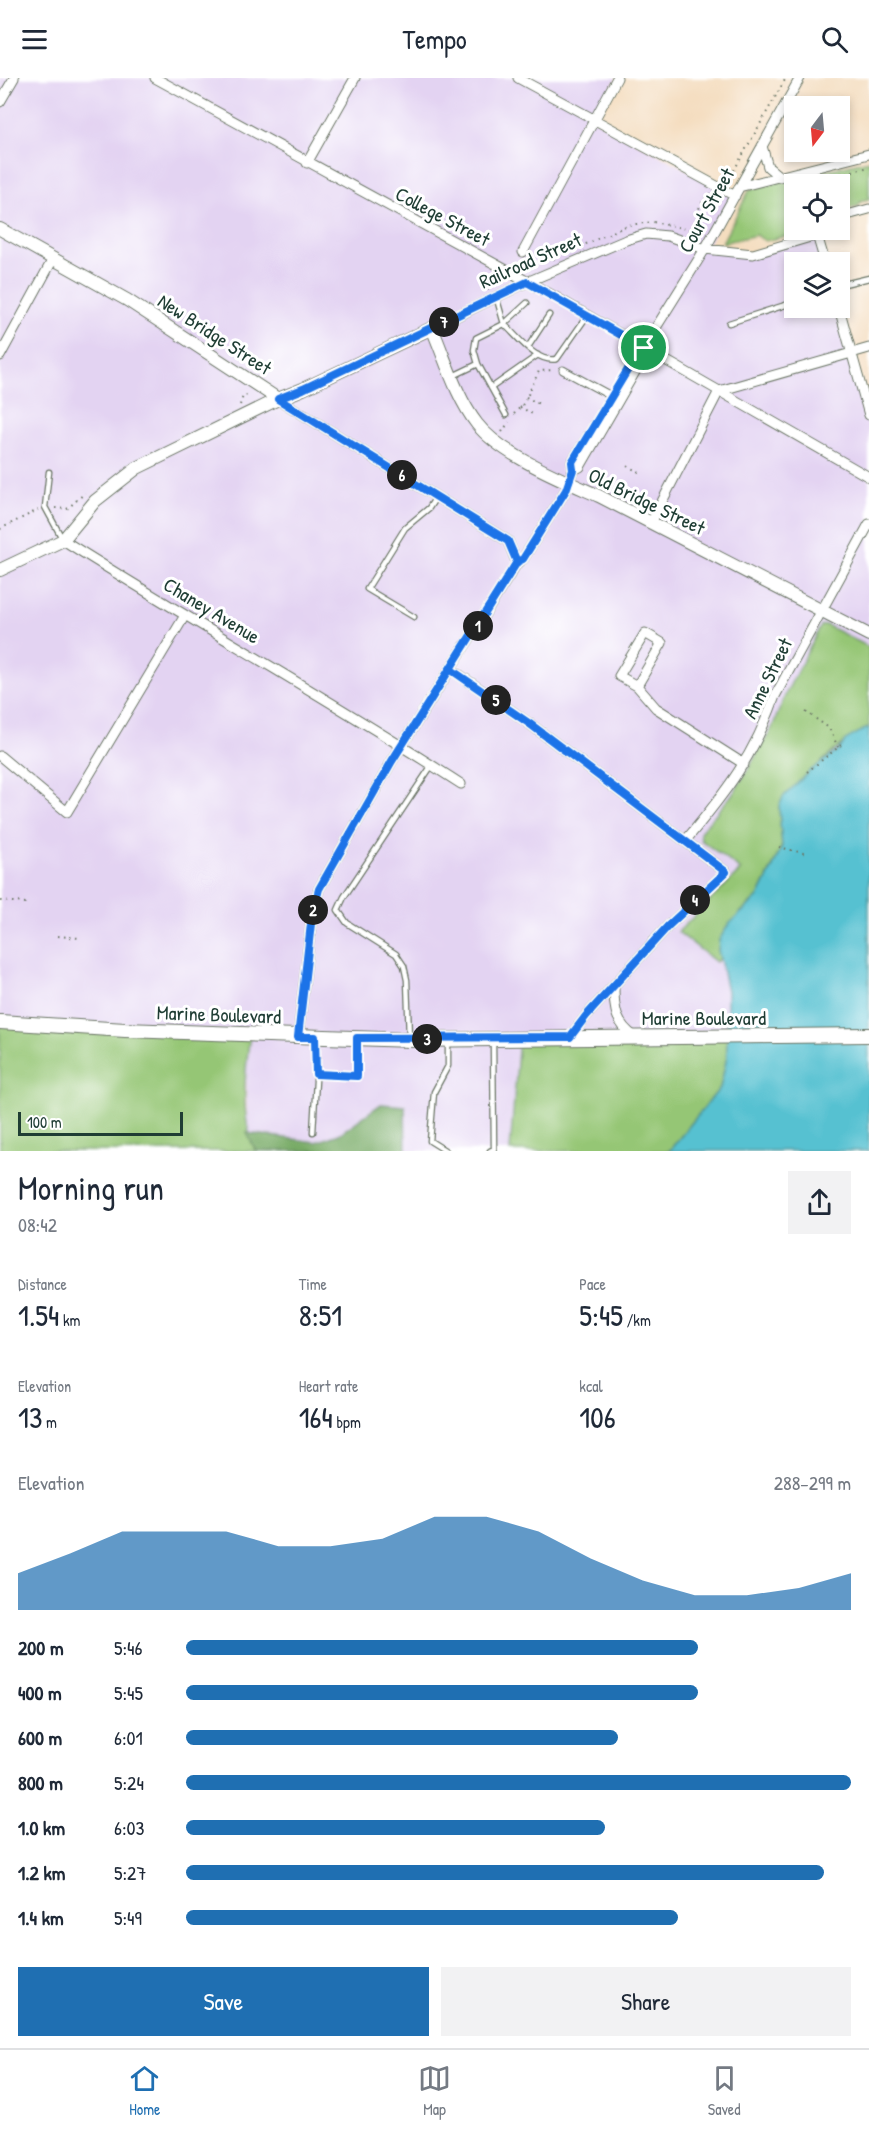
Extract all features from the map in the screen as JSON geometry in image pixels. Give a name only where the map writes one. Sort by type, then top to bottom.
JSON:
[{"type":"main road","name":"New Bridge Street","points":[[0,229],[127,300],[278,399]]},
{"type":"main road","name":"Railroad Street","points":[[63,540],[95,501],[137,468],[278,399],[432,328]]},
{"type":"main road","name":"Old Bridge Street","points":[[432,328],[470,414],[483,431],[501,445],[567,483],[869,634]]},
{"type":"main road","points":[[0,570],[63,540]]},
{"type":"main road","name":"Marine Boulevard","points":[[0,1022],[298,1037],[410,1040],[869,1035]]},
{"type":"street","points":[[0,102],[14,78]]},
{"type":"street","name":"College Street","points":[[155,78],[588,316],[869,477]]},
{"type":"street","points":[[307,163],[355,78]]},
{"type":"street","points":[[518,78],[737,191],[780,177],[869,154]]},
{"type":"street","points":[[523,252],[617,78]]},
{"type":"street","name":"Court Street","points":[[298,1037],[312,915],[319,889],[402,745],[517,562],[523,559],[565,494],[573,470],[579,468],[586,447],[617,392],[640,363],[639,357],[644,348],[705,249],[800,78]]},
{"type":"street","points":[[762,146],[768,167],[780,177]]},
{"type":"street","points":[[850,214],[869,209]]},
{"type":"street","name":"Railroad Street","points":[[432,328],[527,282],[626,240],[646,234],[668,236],[705,249],[753,254],[796,240]]},
{"type":"street","points":[[0,356],[53,259]]},
{"type":"street","points":[[842,318],[869,415]]},
{"type":"street","points":[[651,524],[719,391],[869,348]]},
{"type":"street","points":[[563,370],[617,392]]},
{"type":"street","name":"New Bridge Street","points":[[278,399],[508,541],[517,562]]},
{"type":"street","name":"Anne Street","points":[[686,840],[734,781],[744,764],[765,725],[775,696],[869,524]]},
{"type":"street","name":"Chaney Avenue","points":[[63,540],[184,617],[402,745],[461,784]]},
{"type":"street","points":[[0,756],[67,812],[184,617]]},
{"type":"street","points":[[637,686],[662,643],[645,633],[619,676],[637,686],[656,708],[744,764]]},
{"type":"street","points":[[450,669],[530,724],[726,872],[668,926],[614,988],[586,1016],[570,1037]]},
{"type":"street","points":[[614,988],[614,1006],[618,1022],[635,1037]]},
{"type":"lane","points":[[850,283],[869,278]]},
{"type":"lane","points":[[496,296],[504,324],[528,347],[550,361],[557,359],[588,316]]},
{"type":"lane","points":[[506,415],[478,364],[474,350],[476,338],[504,324],[527,303]]},
{"type":"lane","points":[[729,323],[784,306]]},
{"type":"lane","points":[[528,347],[549,315]]},
{"type":"lane","points":[[491,387],[538,355]]},
{"type":"lane","points":[[453,376],[478,364]]},
{"type":"lane","points":[[49,472],[45,507],[63,540]]},
{"type":"lane","points":[[414,617],[367,589],[405,528],[429,508],[436,496]]},
{"type":"lane","points":[[410,1040],[407,980],[404,966],[396,954],[347,923],[338,910],[344,897],[432,765]]},
{"type":"lane","points":[[313,1132],[315,1037]]},
{"type":"lane","points":[[316,1074],[357,1076],[357,1038]]},
{"type":"lane","points":[[490,1151],[494,1149],[493,1038]]},
{"type":"lane","points":[[446,1151],[430,1141],[434,1092],[448,1066],[448,1039]]},
{"type":"path","points":[[728,181],[786,78]]},
{"type":"path","points":[[841,174],[869,167]]},
{"type":"path","points":[[501,435],[526,397],[539,371],[563,370]]},
{"type":"path","points":[[526,397],[540,405]]},
{"type":"path","points":[[520,407],[534,416]]},
{"type":"path","points":[[627,465],[643,474]]},
{"type":"path","points":[[0,529],[45,507]]},
{"type":"path","points":[[806,712],[829,728],[840,746],[807,772]]},
{"type":"path","points":[[779,847],[807,854]]},
{"type":"path","points":[[0,901],[27,903]]},
{"type":"path","points":[[58,936],[80,938]]},
{"type":"shaded area","points":[[0,78],[617,78],[594,119],[735,196],[705,249],[753,254],[800,240],[818,240],[822,252],[784,252],[784,318],[842,318],[869,415],[869,727],[847,739],[838,751],[811,770],[779,807],[781,816],[718,950],[727,991],[727,1037],[519,1038],[510,1151],[406,1151],[404,1106],[381,1104],[339,1134],[315,1142],[247,1133],[246,1066],[250,1035],[0,1022]]},
{"type":"green space","points":[[869,160],[869,199],[850,208],[850,174],[812,174]]},
{"type":"green space","points":[[784,181],[784,237],[765,241],[756,235],[722,243],[750,189]]},
{"type":"green space","points":[[826,625],[869,647],[869,727],[832,753],[779,807],[782,846],[758,897],[741,912],[718,950],[721,958],[716,962],[678,932],[741,870],[701,840],[700,832],[735,791],[771,730],[787,691],[821,626]]},
{"type":"green space","points":[[0,1022],[250,1035],[245,1079],[245,1109],[247,1124],[256,1151],[0,1151]]},
{"type":"green space","points":[[727,1037],[727,1057],[720,1088],[669,1151],[510,1151],[519,1038]]},
{"type":"green space","points":[[381,1104],[405,1106],[406,1151],[256,1151],[247,1133],[316,1142],[339,1134]]},
{"type":"water","points":[[869,727],[869,1151],[669,1151],[720,1088],[727,1057],[727,991],[718,950],[719,940],[728,925],[758,897],[772,869],[782,846],[779,807],[783,797],[811,770],[838,751],[847,739]]},
{"type":"route","points":[[644,348],[527,282],[278,399],[508,541],[513,548],[517,562],[495,597],[450,669],[530,724],[726,872],[668,926],[614,988],[586,1016],[570,1037],[410,1040],[357,1038],[357,1076],[316,1074],[315,1037],[298,1037],[312,915],[319,889],[392,761],[450,669],[517,562],[523,559],[565,494],[573,470],[572,462],[633,361],[639,357],[644,348]]}]
